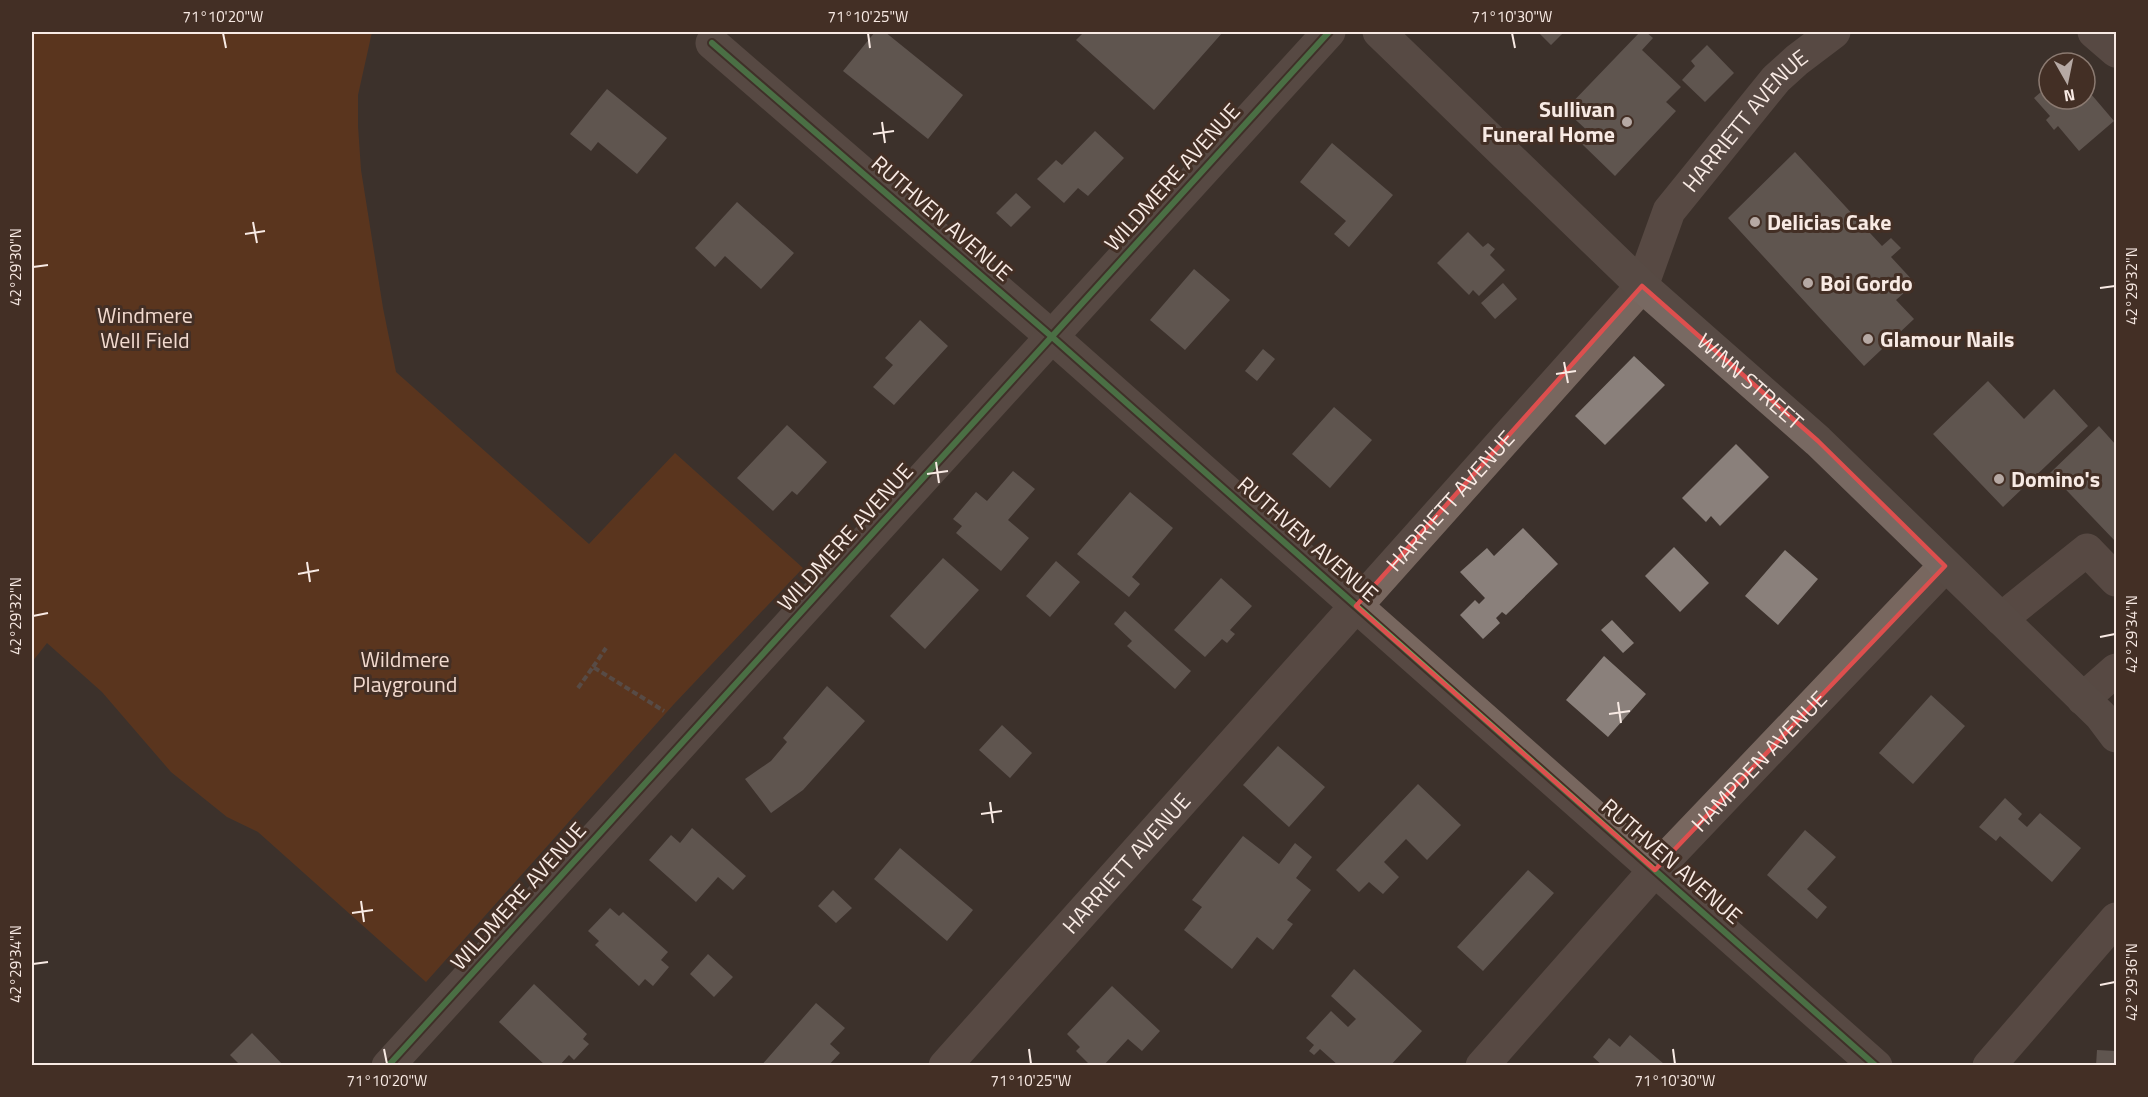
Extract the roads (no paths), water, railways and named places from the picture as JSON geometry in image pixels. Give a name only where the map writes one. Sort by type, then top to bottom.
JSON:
[{"type":"main road","name":"WINN STREET","points":[[1378,32],[1642,286],[1818,441],[2084,699],[2116,736]]},
{"type":"street","name":"WILDMERE AVENUE","points":[[388,1065],[1329,32]]},
{"type":"street","name":"HARRIETT AVENUE","points":[[945,1065],[1642,286],[1669,211],[1776,79],[1834,32]]},
{"type":"street","points":[[2094,32],[2116,51]]},
{"type":"street","name":"RUTHVEN AVENUE","points":[[712,43],[1051,336],[1876,1065]]},
{"type":"street","points":[[2001,619],[2087,550],[2116,580]]},
{"type":"street","name":"HAMPDEN AVENUE","points":[[1482,1065],[1655,870],[1945,566]]},
{"type":"street","points":[[2084,699],[2116,670]]},
{"type":"street","points":[[1989,1065],[2116,919]]},
{"type":"place","name":"Sullivan Funeral Home","points":[[1627,122]]},
{"type":"place","name":"Delicias Cake","points":[[1755,222]]},
{"type":"place","name":"Boi Gordo","points":[[1808,283]]},
{"type":"place","name":"Glamour Nails","points":[[1868,339]]},
{"type":"place","name":"Domino's","points":[[1999,479]]},
{"type":"park label","name":"Windmere Well Field","points":[[145,328]]},
{"type":"park label","name":"Wildmere Playground","points":[[405,672]]}]
